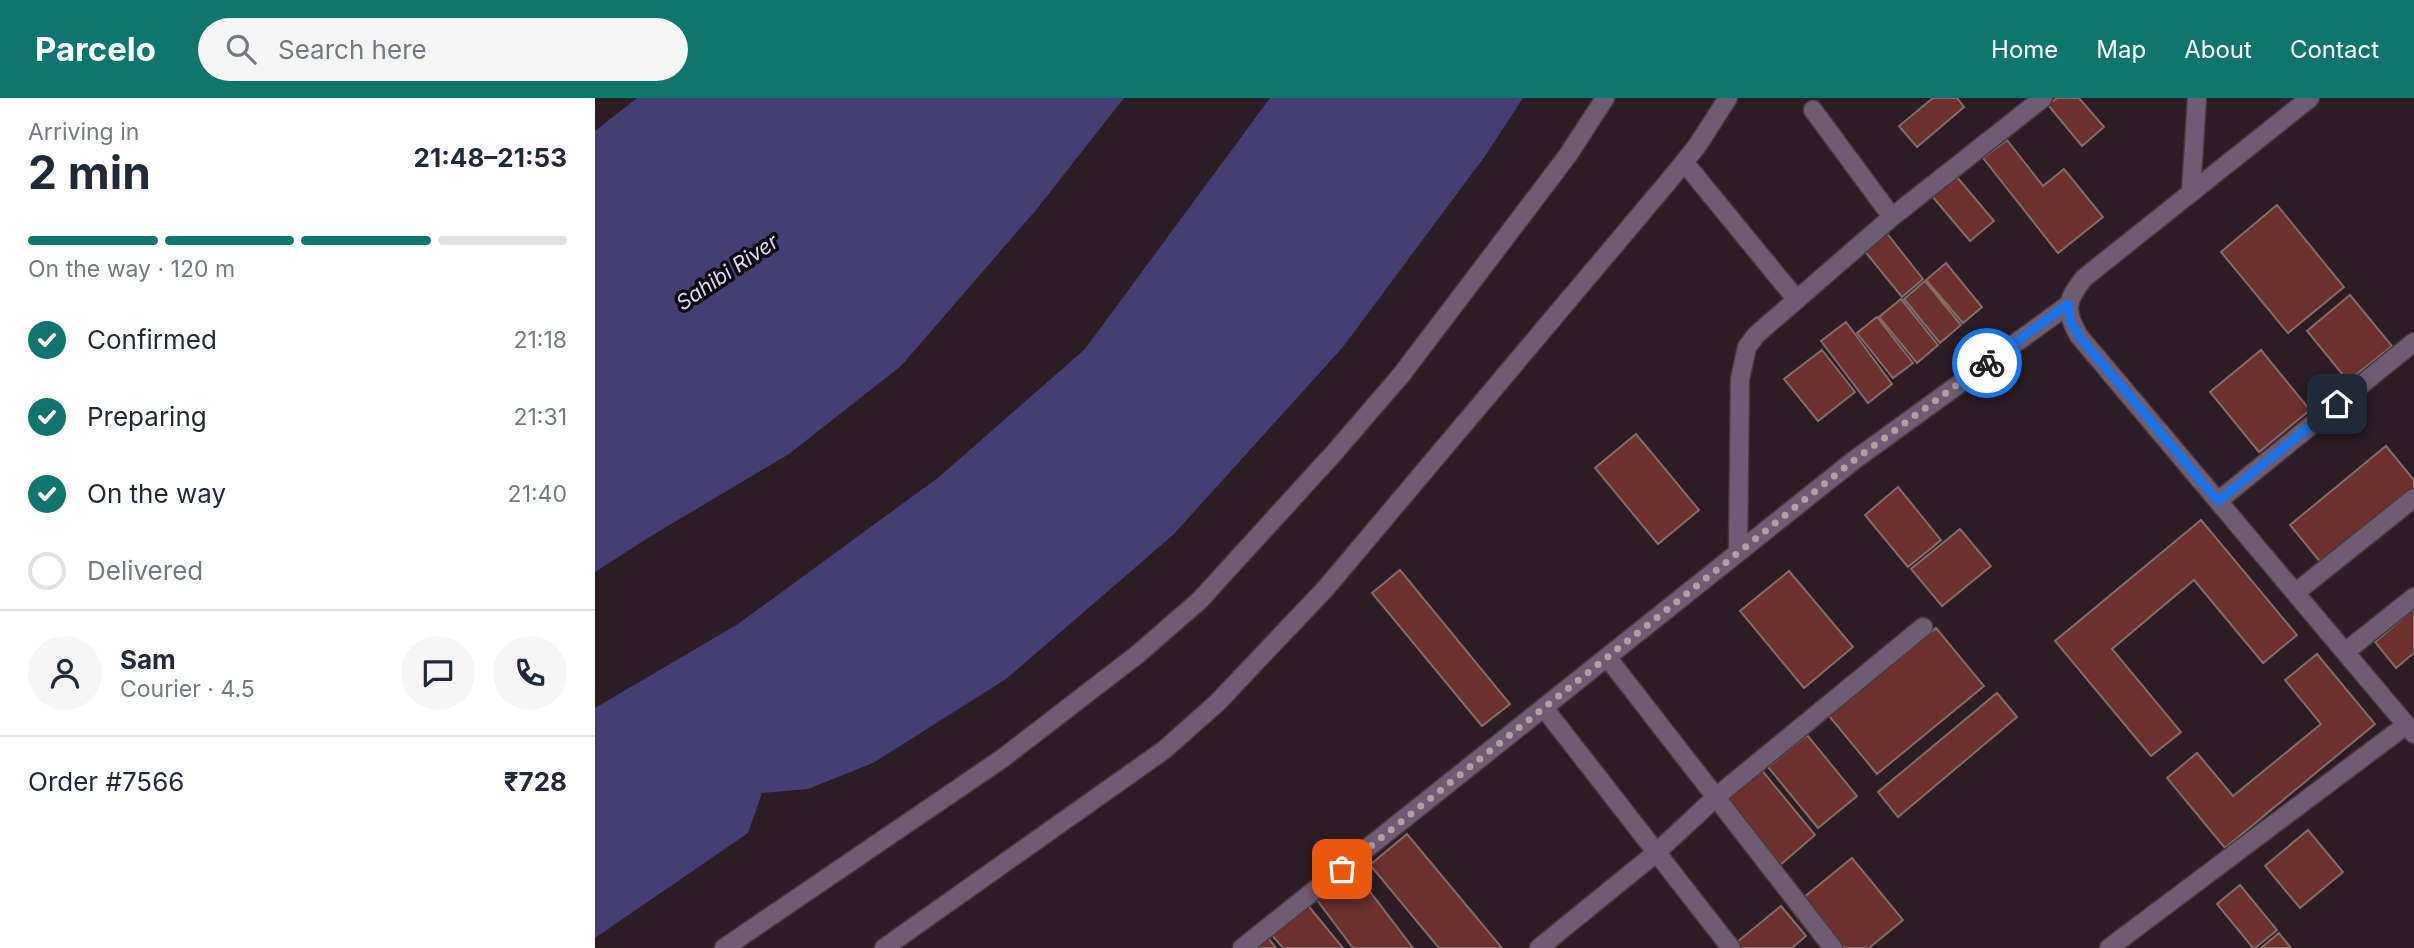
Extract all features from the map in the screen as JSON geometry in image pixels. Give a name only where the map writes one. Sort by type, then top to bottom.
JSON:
[{"type":"street","points":[[724,948],[1003,758],[1137,654],[1200,600],[1317,473],[1402,374],[1568,155],[1605,98]]},
{"type":"street","points":[[884,948],[1164,750],[1217,703],[1326,588],[1684,162],[1728,98]]},
{"type":"street","points":[[1738,552],[1740,379],[1747,347],[1756,335],[1892,217],[2042,98]]},
{"type":"street","points":[[2191,191],[2197,98]]},
{"type":"street","points":[[1242,948],[1853,461],[2068,304],[2084,278],[2310,98]]},
{"type":"street","points":[[1814,110],[1892,217]]},
{"type":"street","points":[[1684,162],[1797,300]]},
{"type":"street","points":[[2068,304],[2070,321],[2079,336],[2410,730],[2109,948]]},
{"type":"street","points":[[2218,501],[2414,342]]},
{"type":"street","points":[[2295,593],[2414,498]]},
{"type":"street","points":[[2345,652],[2414,597]]},
{"type":"street","points":[[1539,948],[1657,852],[1716,797],[1923,627]]},
{"type":"street","points":[[1607,657],[1833,948]]},
{"type":"street","points":[[1544,708],[1731,948]]},
{"type":"water","name":"Sahibi River","points":[[637,98],[1124,98],[1036,210],[901,366],[789,454],[595,572],[595,131]]},
{"type":"water","points":[[1270,98],[1523,98],[1485,156],[1343,347],[1173,535],[1006,679],[873,763],[808,789],[762,793],[748,833],[595,938],[595,708],[738,624],[939,477],[1085,349]]},
{"type":"building","points":[[1933,98],[1957,98],[1964,107],[1917,147],[1899,126]]},
{"type":"building","points":[[2057,98],[2079,98],[2104,127],[2082,146],[2048,105]]},
{"type":"building","points":[[2007,140],[2043,186],[2064,169],[2103,217],[2058,253],[1983,158]]},
{"type":"building","points":[[1956,176],[1994,221],[1970,241],[1932,196]]},
{"type":"building","points":[[2277,205],[2344,287],[2288,333],[2221,252]]},
{"type":"building","points":[[1885,231],[1923,279],[1902,297],[1863,249]]},
{"type":"building","points":[[1946,263],[1982,307],[1963,323],[1926,280]]},
{"type":"building","points":[[1925,281],[1961,325],[1940,343],[1904,299]]},
{"type":"building","points":[[2350,295],[2392,346],[2348,381],[2307,331]]},
{"type":"building","points":[[1901,299],[1938,345],[1917,363],[1879,317]]},
{"type":"building","points":[[1877,317],[1913,363],[1893,378],[1857,333]]},
{"type":"building","points":[[1846,322],[1892,384],[1868,403],[1821,341]]},
{"type":"building","points":[[1822,350],[1855,392],[1818,421],[1784,379]]},
{"type":"building","points":[[2261,350],[2310,410],[2259,452],[2210,392]]},
{"type":"building","points":[[1636,434],[1699,510],[1658,544],[1595,468]]},
{"type":"building","points":[[2386,446],[2414,480],[2414,488],[2322,564],[2290,525]]},
{"type":"building","points":[[1898,487],[1941,540],[1908,567],[1865,515]]},
{"type":"building","points":[[2201,520],[2297,635],[2263,663],[2194,580],[2112,649],[2181,732],[2151,756],[2055,641]]},
{"type":"building","points":[[1960,529],[1991,566],[1942,606],[1911,569]]},
{"type":"building","points":[[1400,570],[1510,704],[1482,726],[1372,593]]},
{"type":"building","points":[[1789,571],[1853,647],[1804,688],[1740,611]]},
{"type":"building","points":[[2414,609],[2414,653],[2396,668],[2375,642]]},
{"type":"building","points":[[1936,628],[1984,686],[1877,774],[1829,716]]},
{"type":"building","points":[[2317,654],[2375,724],[2225,848],[2167,778],[2197,753],[2233,796],[2321,724],[2285,680]]},
{"type":"building","points":[[1997,693],[2017,717],[1898,817],[1878,792]]},
{"type":"building","points":[[1807,735],[1857,796],[1818,828],[1768,767]]},
{"type":"building","points":[[1760,768],[1815,835],[1779,866],[1723,798]]},
{"type":"building","points":[[2308,830],[2343,872],[2300,908],[2265,866]]},
{"type":"building","points":[[1407,834],[1502,948],[1439,948],[1370,865]]},
{"type":"building","points":[[1852,858],[1903,920],[1869,948],[1844,948],[1803,898]]},
{"type":"building","points":[[1355,872],[1413,948],[1353,948],[1317,900]]},
{"type":"building","points":[[2240,885],[2277,930],[2255,948],[2217,904]]},
{"type":"building","points":[[1306,903],[1343,948],[1283,948],[1270,933]]},
{"type":"building","points":[[1781,906],[1806,936],[1792,948],[1731,947]]},
{"type":"building","points":[[2279,933],[2291,948],[2261,948]]},
{"type":"building","points":[[1265,934],[1276,948],[1248,948]]},
{"type":"way so far","points":[[1342,869],[1853,461],[1987,363]]},
{"type":"route","points":[[1987,363],[2068,304],[2070,321],[2079,336],[2218,501],[2337,404]]}]
